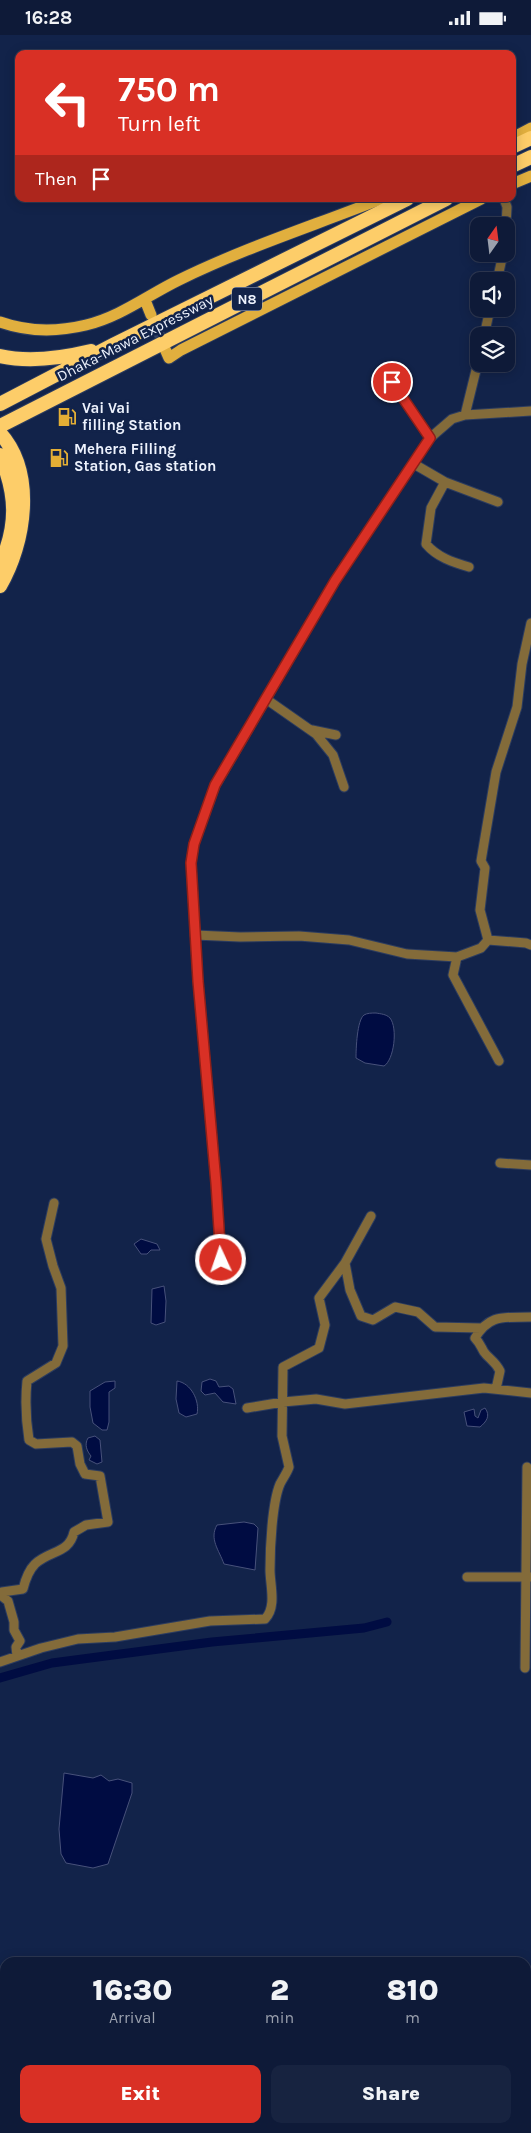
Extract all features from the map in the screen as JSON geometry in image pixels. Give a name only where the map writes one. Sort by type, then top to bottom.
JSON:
[{"type":"highway","points":[[516,145],[531,138]]},
{"type":"highway","points":[[516,164],[531,157]]},
{"type":"highway","name":"Dhaka-Mawa Expressway","points":[[0,404],[113,345],[401,202]]},
{"type":"highway","name":"Dhaka-Mawa Expressway","points":[[0,426],[440,202]]},
{"type":"highway","points":[[0,356],[33,360],[70,356],[113,345]]},
{"type":"highway","points":[[0,433],[9,446],[20,473],[24,497],[22,525],[18,543],[0,586]]},
{"type":"highway","points":[[0,455],[10,477],[14,499],[13,523],[0,565]]},
{"type":"main road","points":[[516,136],[531,128]]},
{"type":"main road","points":[[516,182],[531,176]]},
{"type":"main road","points":[[0,322],[15,327],[60,330],[87,325],[109,318],[178,281],[242,252],[373,202]]},
{"type":"main road","points":[[166,349],[169,358],[181,350],[474,202]]},
{"type":"main road","points":[[145,300],[151,315]]},
{"type":"street","points":[[505,202],[506,217]]},
{"type":"street","points":[[465,415],[475,372]]},
{"type":"street","points":[[392,382],[430,438]]},
{"type":"street","points":[[221,1260],[191,863],[194,844],[215,785],[335,581],[430,438],[452,419],[465,415],[531,411]]},
{"type":"street","points":[[414,464],[445,482],[498,503]]},
{"type":"street","points":[[445,482],[431,508],[426,544],[440,556],[468,567]]},
{"type":"street","points":[[488,940],[480,910],[485,868],[481,861],[496,772],[517,707],[531,623]]},
{"type":"street","points":[[266,699],[316,734],[333,755],[344,787]]},
{"type":"street","points":[[309,730],[336,735]]},
{"type":"street","points":[[195,935],[240,937],[299,936],[349,941],[407,954],[457,957],[481,948],[488,940]]},
{"type":"street","points":[[488,940],[531,945]]},
{"type":"street","points":[[457,957],[453,975],[499,1061]]},
{"type":"street","points":[[500,1163],[531,1165]]},
{"type":"street","points":[[17,1656],[16,1647],[20,1641],[14,1630],[9,1606],[2,1592],[23,1589],[25,1580],[34,1564],[65,1548],[72,1542],[74,1532],[86,1525],[108,1522],[100,1476],[86,1474],[80,1464],[77,1446],[72,1442],[36,1444],[29,1440],[25,1398],[27,1381],[56,1363],[63,1346],[61,1288],[46,1239],[54,1203]]},
{"type":"street","points":[[0,1662],[78,1639],[115,1637],[210,1621],[265,1619],[270,1615],[272,1602],[270,1569],[274,1513],[280,1484],[289,1467],[282,1435],[283,1367],[319,1349],[324,1325],[319,1298],[345,1263],[371,1216]]},
{"type":"street","points":[[345,1263],[350,1290],[361,1315],[373,1320],[396,1307],[418,1312],[435,1327],[481,1329]]},
{"type":"street","points":[[496,1389],[500,1371],[493,1359],[485,1353],[481,1343],[475,1338],[481,1329],[492,1319],[531,1317]]},
{"type":"street","points":[[247,1408],[282,1401],[316,1399],[346,1403],[484,1388],[531,1393]]},
{"type":"street","points":[[525,1668],[528,1577],[528,1467]]},
{"type":"street","points":[[467,1577],[528,1577]]},
{"type":"shaded area","points":[[376,1013],[390,1018],[394,1029],[394,1044],[390,1057],[384,1066],[365,1063],[356,1058],[357,1035],[362,1018],[364,1015]]},
{"type":"shaded area","points":[[141,1239],[157,1244],[160,1250],[151,1250],[147,1254],[141,1254],[134,1244]]},
{"type":"shaded area","points":[[164,1286],[166,1301],[165,1322],[156,1325],[151,1323],[152,1289]]},
{"type":"shaded area","points":[[210,1379],[216,1381],[219,1387],[229,1386],[233,1389],[236,1404],[223,1402],[215,1393],[205,1395],[201,1391],[202,1382]]},
{"type":"shaded area","points":[[115,1381],[115,1388],[109,1392],[109,1422],[107,1430],[102,1430],[93,1423],[90,1391],[105,1382]]},
{"type":"shaded area","points":[[177,1381],[186,1385],[193,1393],[196,1398],[197,1414],[186,1417],[179,1413],[176,1399]]},
{"type":"shaded area","points":[[485,1408],[488,1416],[480,1427],[467,1426],[464,1412],[474,1409],[475,1416],[478,1418],[481,1410]]},
{"type":"shaded area","points":[[95,1436],[100,1440],[102,1462],[97,1464],[89,1460],[91,1456],[86,1445],[88,1438]]},
{"type":"shaded area","points":[[244,1522],[254,1524],[258,1528],[255,1570],[224,1564],[214,1540],[217,1525]]},
{"type":"shaded area","points":[[64,1773],[93,1778],[101,1775],[109,1781],[118,1779],[132,1783],[132,1793],[108,1864],[93,1868],[66,1863],[61,1854],[59,1829]]},
{"type":"waterway","points":[[0,1678],[52,1663],[212,1642],[364,1628],[387,1622]]},
{"type":"tunnel","points":[[152,316],[165,349]]},
{"type":"place","name":"Vai Vai filling Station","points":[[67,417]]},
{"type":"place","name":"Mehera Filling Station, Gas station","points":[[59,458]]},
{"type":"route","points":[[221,1260],[198,981],[191,863],[194,844],[215,785],[335,581],[430,438],[392,382]]}]
